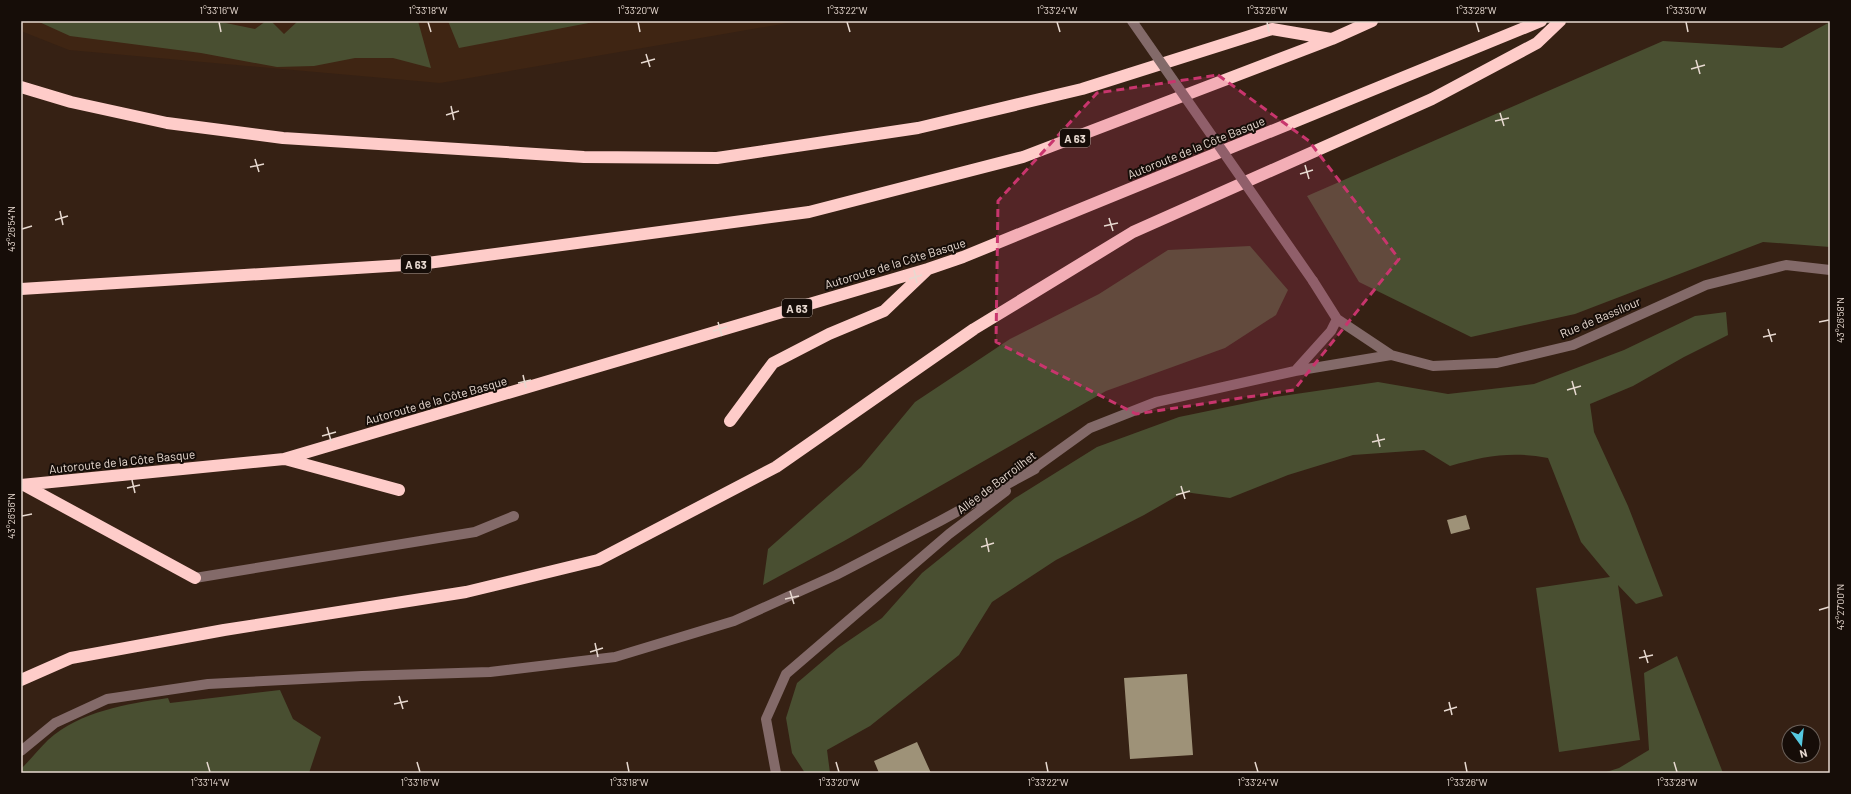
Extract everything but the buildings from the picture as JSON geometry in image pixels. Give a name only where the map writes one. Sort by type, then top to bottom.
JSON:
[{"type":"highway","name":"A 63","points":[[21,289],[420,264],[809,212],[1023,158],[1332,39],[1372,21]]},
{"type":"highway","name":"Autoroute de la Côte Basque","points":[[22,485],[284,459],[928,269],[963,257],[1541,21]]},
{"type":"highway","points":[[21,680],[71,658],[224,630],[466,592],[598,560],[776,467],[974,329],[1133,232],[1432,99],[1537,43],[1560,21]]},
{"type":"highway","points":[[21,87],[71,102],[168,123],[283,138],[584,157],[717,158],[918,128],[1082,89],[1272,29],[1332,39]]},
{"type":"highway","points":[[730,421],[773,363],[829,334],[884,311],[928,269]]},
{"type":"highway","points":[[284,459],[399,490]]},
{"type":"highway","points":[[22,485],[195,578]]},
{"type":"street","points":[[1132,21],[1313,281],[1337,319],[1331,331],[1295,371]]},
{"type":"street","name":"Rue de Bassilour","points":[[1337,319],[1392,355],[1433,366],[1497,363],[1573,345],[1706,285],[1786,265],[1830,270]]},
{"type":"street","name":"Allée de Barroilhet","points":[[776,773],[766,719],[786,674],[949,534],[1090,428],[1156,402],[1295,371],[1392,355]]},
{"type":"street","points":[[21,751],[55,723],[107,699],[208,684],[362,676],[490,672],[615,657],[734,621],[828,578],[940,521],[1034,469]]},
{"type":"street","points":[[195,578],[475,532],[514,516]]},
{"type":"highlighted area","points":[[1218,75],[1309,141],[1399,259],[1294,390],[1136,414],[996,342],[998,201],[1097,93]]},
{"type":"shaded area","points":[[21,21],[799,21],[440,83],[69,50],[21,31]]},
{"type":"green space","points":[[37,21],[216,21],[255,29],[266,21],[271,21],[284,34],[298,21],[418,21],[431,68],[393,58],[355,58],[314,66],[277,67],[201,53],[70,36]]},
{"type":"green space","points":[[448,21],[599,21],[459,48]]},
{"type":"green space","points":[[1830,22],[1830,247],[1763,242],[1575,314],[1471,337],[1359,282],[1307,196],[1663,41],[1782,48]]},
{"type":"green space","points":[[1250,246],[1288,290],[1276,315],[1225,348],[1106,391],[844,541],[763,585],[768,549],[861,467],[915,402],[1010,339],[1099,294],[1168,250]]},
{"type":"green space","points":[[1726,312],[1728,335],[1684,357],[1633,386],[1590,404],[1594,432],[1628,506],[1663,596],[1636,604],[1618,585],[1640,740],[1559,752],[1536,588],[1610,577],[1581,542],[1548,458],[1510,455],[1486,457],[1450,466],[1424,450],[1353,455],[1288,475],[1230,498],[1184,492],[1144,515],[1056,560],[992,602],[959,655],[870,726],[827,750],[830,773],[805,773],[792,753],[786,718],[797,683],[838,648],[882,618],[922,573],[1015,498],[1097,447],[1179,417],[1275,397],[1378,382],[1448,394],[1534,384],[1624,350],[1695,316]]},
{"type":"green space","points":[[1677,656],[1723,773],[1603,773],[1619,768],[1649,750],[1644,673]]},
{"type":"green space","points":[[280,690],[293,719],[321,737],[309,773],[21,773],[21,769],[41,747],[61,730],[75,722],[105,710],[168,698],[170,703]]}]
